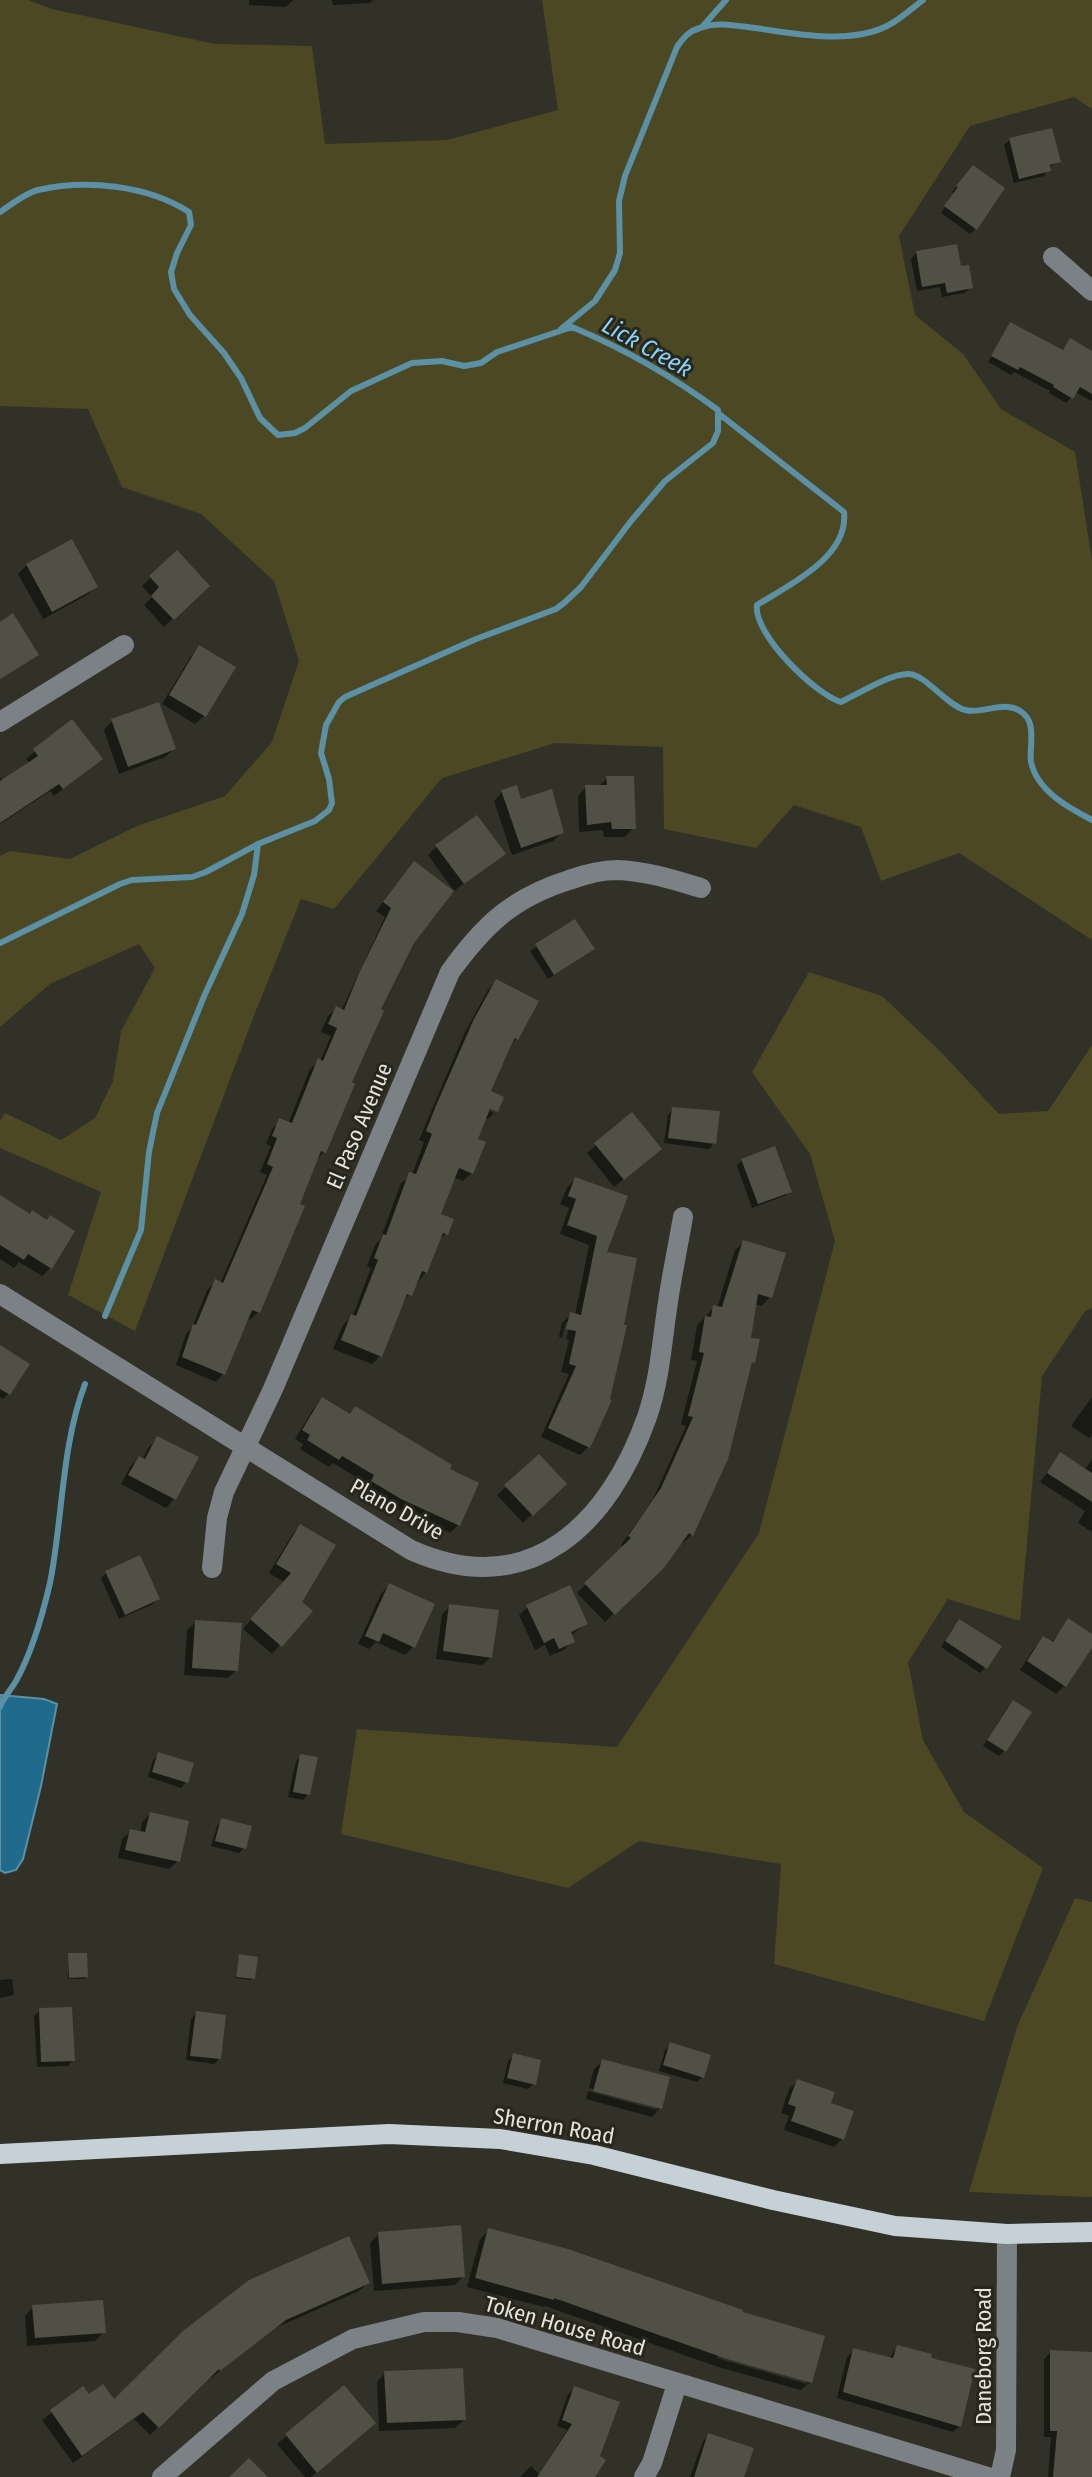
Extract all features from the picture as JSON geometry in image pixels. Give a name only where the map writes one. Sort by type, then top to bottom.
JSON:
[{"type":"main road","name":"Sherron Road","points":[[0,2154],[389,2134],[500,2139],[594,2155],[869,2222],[949,2232],[1092,2232]]},
{"type":"street","points":[[1053,257],[1092,291]]},
{"type":"street","points":[[0,722],[124,645]]},
{"type":"street","name":"El Paso Avenue","points":[[212,1568],[217,1518],[224,1492],[337,1239],[433,1008],[450,972],[470,944],[516,902],[544,887],[580,876],[614,870],[658,875],[701,888]]},
{"type":"street","name":"Plano Drive","points":[[0,1294],[411,1550],[461,1567],[495,1568],[542,1554],[561,1544],[580,1528],[618,1477],[634,1448],[648,1415],[658,1376],[683,1217]]},
{"type":"street","name":"Daneborg Road","points":[[1000,2477],[1006,2450],[1007,2234]]},
{"type":"street","name":"Token House Road","points":[[162,2477],[273,2381],[353,2339],[424,2322],[458,2322],[497,2328],[988,2477]]},
{"type":"street","points":[[644,2477],[652,2463],[677,2384]]},
{"type":"shaded area","points":[[0,0],[28,0],[52,9],[215,44],[312,46],[325,144],[447,140],[558,110],[542,0],[1092,0],[1092,109],[1074,97],[970,126],[899,236],[915,315],[963,354],[1001,409],[1075,452],[1092,560],[1092,940],[959,853],[881,881],[861,827],[794,805],[756,848],[664,829],[663,747],[555,743],[442,778],[334,909],[301,899],[135,1331],[68,1295],[101,1192],[0,1148],[0,1121],[5,1113],[61,1140],[95,1118],[113,1081],[121,1031],[155,968],[139,944],[50,984],[0,1027],[0,856],[10,851],[70,859],[137,826],[225,796],[272,742],[299,661],[274,581],[201,514],[122,487],[88,409],[0,406]]},
{"type":"shaded area","points":[[809,972],[882,996],[940,1051],[999,1114],[1048,1111],[1092,1045],[1092,1308],[1085,1311],[1042,1376],[1020,1621],[948,1599],[908,1662],[923,1740],[964,1812],[1043,1868],[984,2021],[774,1964],[781,1864],[639,1841],[568,1888],[341,1834],[357,1729],[617,1747],[759,1533],[835,1241],[810,1154],[752,1072]]},
{"type":"shaded area","points":[[1075,1898],[1092,1902],[1092,2197],[969,2192],[1017,2027]]},
{"type":"water","points":[[0,1695],[44,1699],[57,1704],[23,1859],[16,1870],[5,1873],[0,1870]]},
{"type":"building","points":[[1052,128],[1061,162],[1050,165],[1051,171],[1019,179],[1009,138]]},
{"type":"building","points":[[973,165],[1005,188],[977,230],[944,206]]},
{"type":"building","points":[[957,244],[961,266],[969,265],[973,288],[947,293],[945,283],[922,287],[916,251]]},
{"type":"building","points":[[1010,322],[1063,350],[1070,338],[1092,351],[1092,394],[1080,387],[1073,399],[1020,367],[1018,370],[991,356]]},
{"type":"building","points":[[72,539],[98,587],[52,612],[26,564]]},
{"type":"building","points":[[177,550],[210,586],[174,620],[151,596],[159,587],[149,576]]},
{"type":"building","points":[[13,613],[39,655],[0,679],[0,622]]},
{"type":"building","points":[[199,645],[236,667],[206,717],[169,695]]},
{"type":"building","points":[[159,702],[176,749],[128,767],[111,719]]},
{"type":"building","points":[[72,719],[103,759],[63,789],[59,784],[0,823],[0,781],[38,756],[33,749]]},
{"type":"building","points":[[606,776],[634,776],[636,829],[612,829],[611,822],[587,825],[585,785],[607,785]]},
{"type":"building","points":[[517,785],[521,799],[552,789],[564,833],[521,848],[501,790]]},
{"type":"building","points":[[477,815],[506,854],[464,884],[435,845]]},
{"type":"building","points":[[414,861],[454,891],[414,943],[381,1009],[384,1011],[352,1082],[355,1084],[326,1153],[321,1151],[300,1204],[305,1206],[260,1313],[252,1310],[225,1375],[182,1357],[193,1324],[196,1325],[215,1279],[223,1283],[273,1167],[267,1164],[277,1138],[272,1136],[279,1118],[292,1123],[318,1058],[323,1061],[337,1028],[328,1024],[336,1006],[344,1010],[391,908],[383,902]]},
{"type":"building","points":[[575,919],[595,949],[554,975],[535,944]]},
{"type":"building","points":[[496,979],[539,1001],[518,1040],[515,1038],[512,1043],[491,1091],[504,1097],[498,1112],[490,1109],[478,1139],[486,1142],[473,1174],[459,1168],[441,1214],[454,1219],[448,1235],[443,1233],[427,1273],[422,1271],[412,1296],[407,1294],[382,1357],[341,1340],[351,1314],[356,1316],[378,1260],[374,1258],[383,1234],[386,1235],[409,1172],[416,1174],[432,1134],[426,1131],[435,1108],[473,1021]]},
{"type":"building","points":[[672,1107],[720,1111],[716,1144],[668,1138]]},
{"type":"building","points":[[632,1112],[662,1149],[624,1180],[594,1143]]},
{"type":"building","points":[[775,1146],[792,1192],[758,1204],[741,1159]]},
{"type":"building","points":[[575,1177],[628,1196],[607,1252],[637,1258],[612,1400],[590,1448],[548,1428],[576,1366],[569,1364],[576,1331],[566,1329],[570,1312],[581,1315],[597,1236],[567,1225],[576,1199],[568,1196]]},
{"type":"building","points":[[0,1195],[30,1214],[32,1210],[47,1220],[50,1215],[75,1231],[52,1269],[28,1254],[24,1260],[0,1245]]},
{"type":"building","points":[[743,1240],[786,1253],[772,1298],[758,1294],[751,1338],[760,1339],[728,1459],[693,1536],[689,1533],[664,1568],[615,1615],[584,1583],[631,1538],[628,1536],[661,1488],[693,1417],[688,1416],[704,1353],[699,1352],[705,1316],[711,1317],[713,1305],[722,1307]]},
{"type":"building","points":[[0,1345],[30,1364],[10,1395],[0,1389]]},
{"type":"building","points":[[322,1397],[350,1414],[355,1406],[452,1465],[450,1469],[479,1483],[460,1526],[401,1499],[371,1481],[374,1475],[342,1456],[339,1460],[307,1440],[310,1435],[302,1430]]},
{"type":"building","points":[[157,1436],[199,1457],[176,1500],[128,1475],[139,1456],[145,1459]]},
{"type":"building","points":[[1060,1452],[1092,1473],[1092,1502],[1047,1473]]},
{"type":"building","points":[[539,1454],[567,1484],[533,1516],[504,1485]]},
{"type":"building","points":[[300,1524],[336,1545],[302,1602],[313,1611],[282,1647],[250,1619],[291,1573],[276,1564]]},
{"type":"building","points":[[140,1555],[160,1599],[125,1615],[105,1571]]},
{"type":"building","points":[[389,1583],[435,1604],[415,1648],[383,1633],[379,1642],[365,1636]]},
{"type":"building","points":[[570,1585],[588,1624],[571,1632],[575,1642],[559,1649],[554,1638],[544,1643],[526,1605]]},
{"type":"building","points":[[449,1604],[499,1610],[492,1658],[443,1651]]},
{"type":"building","points":[[1068,1618],[1092,1634],[1092,1648],[1066,1687],[1027,1661],[1043,1636],[1053,1642]]},
{"type":"building","points":[[959,1619],[1002,1646],[987,1669],[945,1641]]},
{"type":"building","points":[[195,1620],[242,1623],[238,1671],[192,1668]]},
{"type":"building","points":[[1013,1700],[1032,1712],[1006,1752],[987,1740]]},
{"type":"building","points":[[158,1752],[194,1763],[188,1783],[152,1772]]},
{"type":"building","points":[[300,1754],[318,1757],[310,1795],[293,1792]]},
{"type":"building","points":[[150,1812],[189,1821],[180,1862],[125,1850],[130,1829],[145,1832]]},
{"type":"building","points":[[221,1818],[252,1826],[246,1849],[215,1841]]},
{"type":"building","points":[[68,1953],[87,1953],[88,1977],[69,1978]]},
{"type":"building","points":[[239,1954],[258,1957],[255,1979],[236,1977]]},
{"type":"building","points":[[72,2007],[75,2061],[41,2062],[39,2008]]},
{"type":"building","points":[[196,2011],[226,2015],[221,2059],[190,2056]]},
{"type":"building","points":[[670,2042],[711,2055],[704,2078],[663,2065]]},
{"type":"building","points":[[513,2053],[541,2060],[536,2085],[507,2078]]},
{"type":"building","points":[[602,2059],[670,2077],[662,2109],[593,2091]]},
{"type":"building","points":[[797,2079],[835,2092],[831,2103],[854,2111],[844,2140],[791,2121],[796,2107],[788,2104]]},
{"type":"building","points":[[461,2225],[465,2277],[382,2284],[378,2232]]},
{"type":"building","points":[[488,2228],[568,2249],[743,2312],[825,2336],[812,2383],[727,2359],[554,2298],[475,2278]]},
{"type":"building","points":[[349,2236],[370,2283],[286,2320],[219,2369],[159,2428],[143,2412],[82,2456],[50,2410],[83,2386],[89,2394],[103,2384],[114,2399],[183,2331],[249,2280]]},
{"type":"building","points":[[103,2300],[106,2333],[35,2338],[32,2305]]},
{"type":"building","points":[[897,2345],[975,2369],[961,2427],[843,2392],[853,2348],[893,2358]]},
{"type":"building","points":[[1050,2350],[1092,2352],[1092,2477],[1053,2477],[1057,2431],[1050,2431]]},
{"type":"building","points":[[463,2368],[466,2420],[387,2423],[384,2371]]},
{"type":"building","points":[[344,2385],[376,2423],[317,2473],[285,2434]]},
{"type":"building","points":[[574,2386],[620,2402],[600,2456],[606,2460],[595,2477],[537,2477],[572,2424],[562,2420]]},
{"type":"building","points":[[708,2433],[754,2448],[744,2477],[694,2477]]},
{"type":"building","points":[[249,2458],[268,2477],[229,2477]]},
{"type":"waterway","points":[[702,27],[726,0]]},
{"type":"waterway","points":[[561,329],[595,301],[615,270],[620,253],[619,201],[625,176],[677,47],[687,35],[700,28],[720,24],[813,36],[857,35],[886,27],[923,0]]},
{"type":"waterway","points":[[0,212],[33,192],[76,185],[135,190],[189,212],[191,225],[171,272],[174,289],[190,315],[224,353],[241,378],[260,418],[278,435],[305,428],[351,391],[412,363],[442,361],[464,366],[481,363],[497,352],[572,327],[648,364],[718,410],[718,431],[713,443],[665,481],[581,587],[564,603],[556,609],[476,639],[339,702],[326,725],[321,753],[332,803],[329,810],[315,821],[258,844],[192,877],[132,880],[120,884],[0,943]]},
{"type":"waterway","name":"Lick Creek","points":[[718,413],[844,512],[843,528],[827,556],[800,579],[757,605],[758,617],[765,631],[788,661],[816,688],[841,702],[884,680],[909,674],[922,679],[965,710],[1004,707],[1018,710],[1030,725],[1031,762],[1040,782],[1055,797],[1092,820]]},
{"type":"waterway","points":[[105,1316],[141,1230],[149,1152],[157,1113],[205,994],[242,914],[254,875],[258,844]]},
{"type":"waterway","points":[[0,1707],[27,1659],[47,1595],[71,1433],[85,1384]]}]
